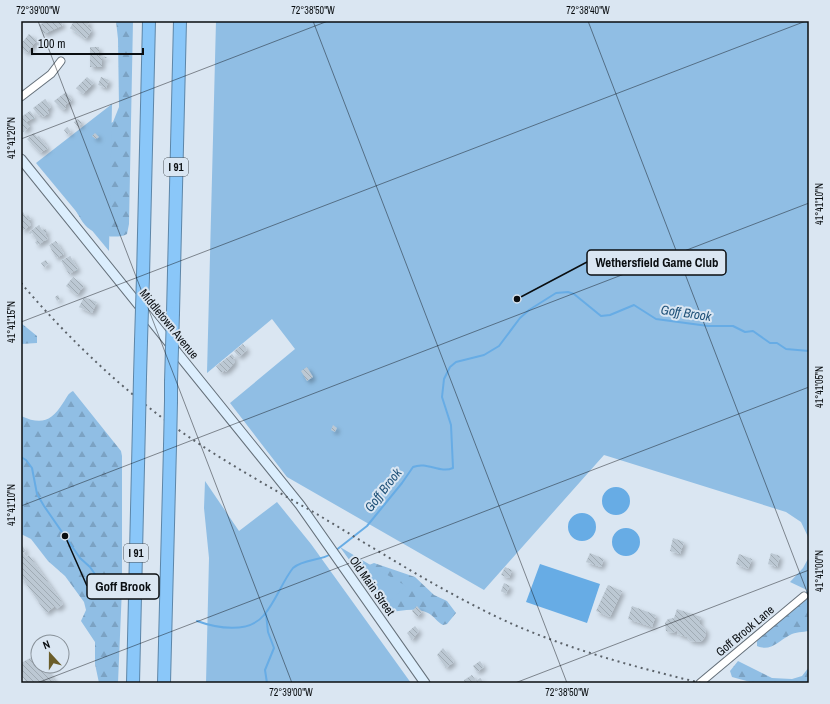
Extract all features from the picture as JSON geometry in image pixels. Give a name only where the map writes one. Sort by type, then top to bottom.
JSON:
[{"type":"highway","name":"I 91","points":[[133,683],[149,21]]},
{"type":"highway","name":"I 91","points":[[164,683],[180,21]]},
{"type":"street","points":[[21,97],[51,74],[60,62]]},
{"type":"street","name":"Middletown Avenue","points":[[21,159],[299,503]]},
{"type":"street","name":"Old Main Street","points":[[299,503],[425,683]]},
{"type":"street","name":"Goff Brook Lane","points":[[700,683],[804,596]]},
{"type":"green space","points":[[116,21],[133,21],[129,224],[127,234],[117,237],[105,236],[89,229],[81,219],[70,200],[99,129],[113,122],[119,107],[118,39]]},
{"type":"green space","points":[[216,21],[809,21],[809,539],[801,522],[786,512],[604,455],[484,590],[287,477],[230,403],[295,349],[272,319],[207,373]]},
{"type":"green space","points":[[112,104],[109,251],[36,163]]},
{"type":"green space","points":[[21,323],[37,336],[37,343],[21,344]]},
{"type":"green space","points":[[73,391],[121,451],[122,456],[122,588],[118,683],[99,683],[95,664],[95,642],[81,621],[86,610],[84,602],[65,576],[48,561],[31,539],[21,534],[21,416],[40,421],[50,418],[59,409],[68,395]]},
{"type":"green space","points":[[205,481],[239,531],[277,502],[311,544],[411,683],[206,683],[209,558],[204,508]]},
{"type":"green space","points":[[340,547],[406,586],[383,607]]},
{"type":"green space","points":[[809,557],[809,591],[790,582],[803,568]]},
{"type":"green space","points":[[374,563],[415,577],[434,595],[447,601],[456,613],[447,624],[443,625],[424,611],[409,610],[389,612],[367,584],[369,565]]},
{"type":"green space","points":[[809,589],[809,631],[792,634],[770,647],[766,648],[757,646],[757,641],[782,618],[791,605]]},
{"type":"green space","points":[[738,661],[772,678],[792,679],[802,676],[809,667],[809,683],[754,683],[732,677],[730,671]]},
{"type":"shaded area","points":[[616,487],[626,491],[630,501],[626,511],[616,515],[606,511],[602,501],[606,491]]},
{"type":"shaded area","points":[[582,513],[592,517],[596,527],[592,537],[582,541],[572,537],[568,527],[572,517]]},
{"type":"shaded area","points":[[626,528],[636,532],[640,542],[636,552],[626,556],[616,552],[612,542],[616,532]]},
{"type":"shaded area","points":[[540,564],[600,584],[587,623],[526,602]]},
{"type":"building","points":[[47,21],[61,21],[63,25],[44,34],[39,25]]},
{"type":"building","points":[[74,21],[90,21],[87,26],[92,30],[86,39],[70,28]]},
{"type":"building","points":[[29,34],[37,40],[27,53],[21,48],[21,44]]},
{"type":"building","points":[[90,47],[99,47],[99,56],[107,57],[102,58],[102,67],[90,67]]},
{"type":"building","points":[[87,77],[94,83],[83,94],[76,88]]},
{"type":"building","points":[[101,77],[109,80],[106,88],[98,85]]},
{"type":"building","points":[[66,92],[72,100],[65,105],[66,108],[63,110],[54,101]]},
{"type":"building","points":[[45,99],[51,107],[47,110],[49,113],[43,117],[41,114],[39,116],[33,108]]},
{"type":"building","points":[[30,111],[35,117],[26,122],[30,126],[23,132],[21,117]]},
{"type":"building","points":[[78,119],[82,123],[78,127],[74,122]]},
{"type":"building","points":[[67,127],[71,132],[67,134],[64,130]]},
{"type":"building","points":[[34,133],[37,137],[39,136],[48,148],[40,153],[27,139]]},
{"type":"building","points":[[95,133],[99,137],[96,139],[92,136]]},
{"type":"building","points":[[23,212],[26,217],[28,215],[31,219],[28,220],[31,225],[22,231],[21,213]]},
{"type":"building","points":[[39,225],[42,230],[46,229],[47,232],[45,234],[48,239],[37,245],[35,242],[37,241],[32,233],[30,234],[29,232]]},
{"type":"building","points":[[56,241],[64,254],[56,258],[49,245]]},
{"type":"building","points":[[70,256],[78,269],[69,274],[61,261]]},
{"type":"building","points":[[46,260],[48,264],[44,267],[41,263]]},
{"type":"building","points":[[73,277],[84,286],[77,295],[66,286]]},
{"type":"building","points":[[58,295],[60,299],[57,301],[55,297]]},
{"type":"building","points":[[84,297],[97,302],[92,313],[79,307]]},
{"type":"building","points":[[243,344],[247,350],[239,357],[234,351]]},
{"type":"building","points":[[232,354],[235,358],[233,359],[235,362],[226,372],[225,370],[221,373],[216,366]]},
{"type":"building","points":[[307,367],[313,377],[307,381],[301,371]]},
{"type":"building","points":[[333,425],[337,428],[335,432],[331,430]]},
{"type":"building","points":[[673,538],[684,542],[680,554],[670,551]]},
{"type":"building","points":[[21,544],[26,551],[23,553],[26,557],[29,555],[63,604],[57,609],[55,606],[46,613],[23,579],[21,581]]},
{"type":"building","points":[[590,553],[604,559],[601,567],[586,562]]},
{"type":"building","points":[[771,553],[780,556],[777,567],[768,564]]},
{"type":"building","points":[[739,554],[752,559],[748,569],[736,564]]},
{"type":"building","points":[[505,567],[512,570],[509,578],[501,575]]},
{"type":"building","points":[[504,583],[510,586],[506,594],[501,591]]},
{"type":"building","points":[[608,585],[622,591],[610,617],[596,611]]},
{"type":"building","points":[[417,606],[422,612],[417,617],[412,611]]},
{"type":"building","points":[[632,606],[656,615],[652,627],[628,619]]},
{"type":"building","points":[[677,609],[701,617],[699,623],[706,630],[705,637],[701,642],[690,641],[687,637],[677,634],[678,630],[673,633],[666,631],[665,623],[668,619],[674,618]]},
{"type":"building","points":[[415,626],[419,631],[412,640],[407,633]]},
{"type":"building","points":[[443,648],[454,662],[446,668],[437,655]]},
{"type":"building","points":[[30,658],[30,674],[50,674],[56,683],[27,683],[21,675],[21,663]]},
{"type":"building","points":[[480,661],[484,667],[477,672],[473,666]]},
{"type":"building","points":[[472,675],[476,681],[480,678],[484,683],[465,683],[464,680]]},
{"type":"waterway","name":"Goff Brook","points":[[335,551],[367,526],[413,467],[423,465],[443,470],[453,468],[451,425],[442,397],[444,379],[450,367],[456,362],[484,355],[499,346],[520,318],[529,310],[556,293],[568,292],[574,294],[601,316],[610,315],[634,305],[656,319],[708,326],[733,326],[745,332],[753,331],[770,343],[777,343],[786,349],[809,351]]},
{"type":"waterway","name":"Goff Brook","points":[[21,457],[26,460],[32,468],[37,494],[44,506],[80,558],[90,567],[101,583],[107,587]]},
{"type":"waterway","name":"Goff Brook","points":[[197,621],[213,626],[232,628],[250,625],[258,621],[268,610],[293,568],[302,563],[331,554]]},
{"type":"waterway","points":[[266,614],[268,632],[274,648],[265,670],[267,683]]},
{"type":"railway","points":[[21,283],[75,342],[134,395],[193,440],[265,485],[461,599],[510,623],[580,650],[652,671],[701,683]]},
{"type":"place","name":"Wethersfield Game Club","points":[[517,299]]},
{"type":"place","name":"Goff Brook","points":[[65,536]]}]
